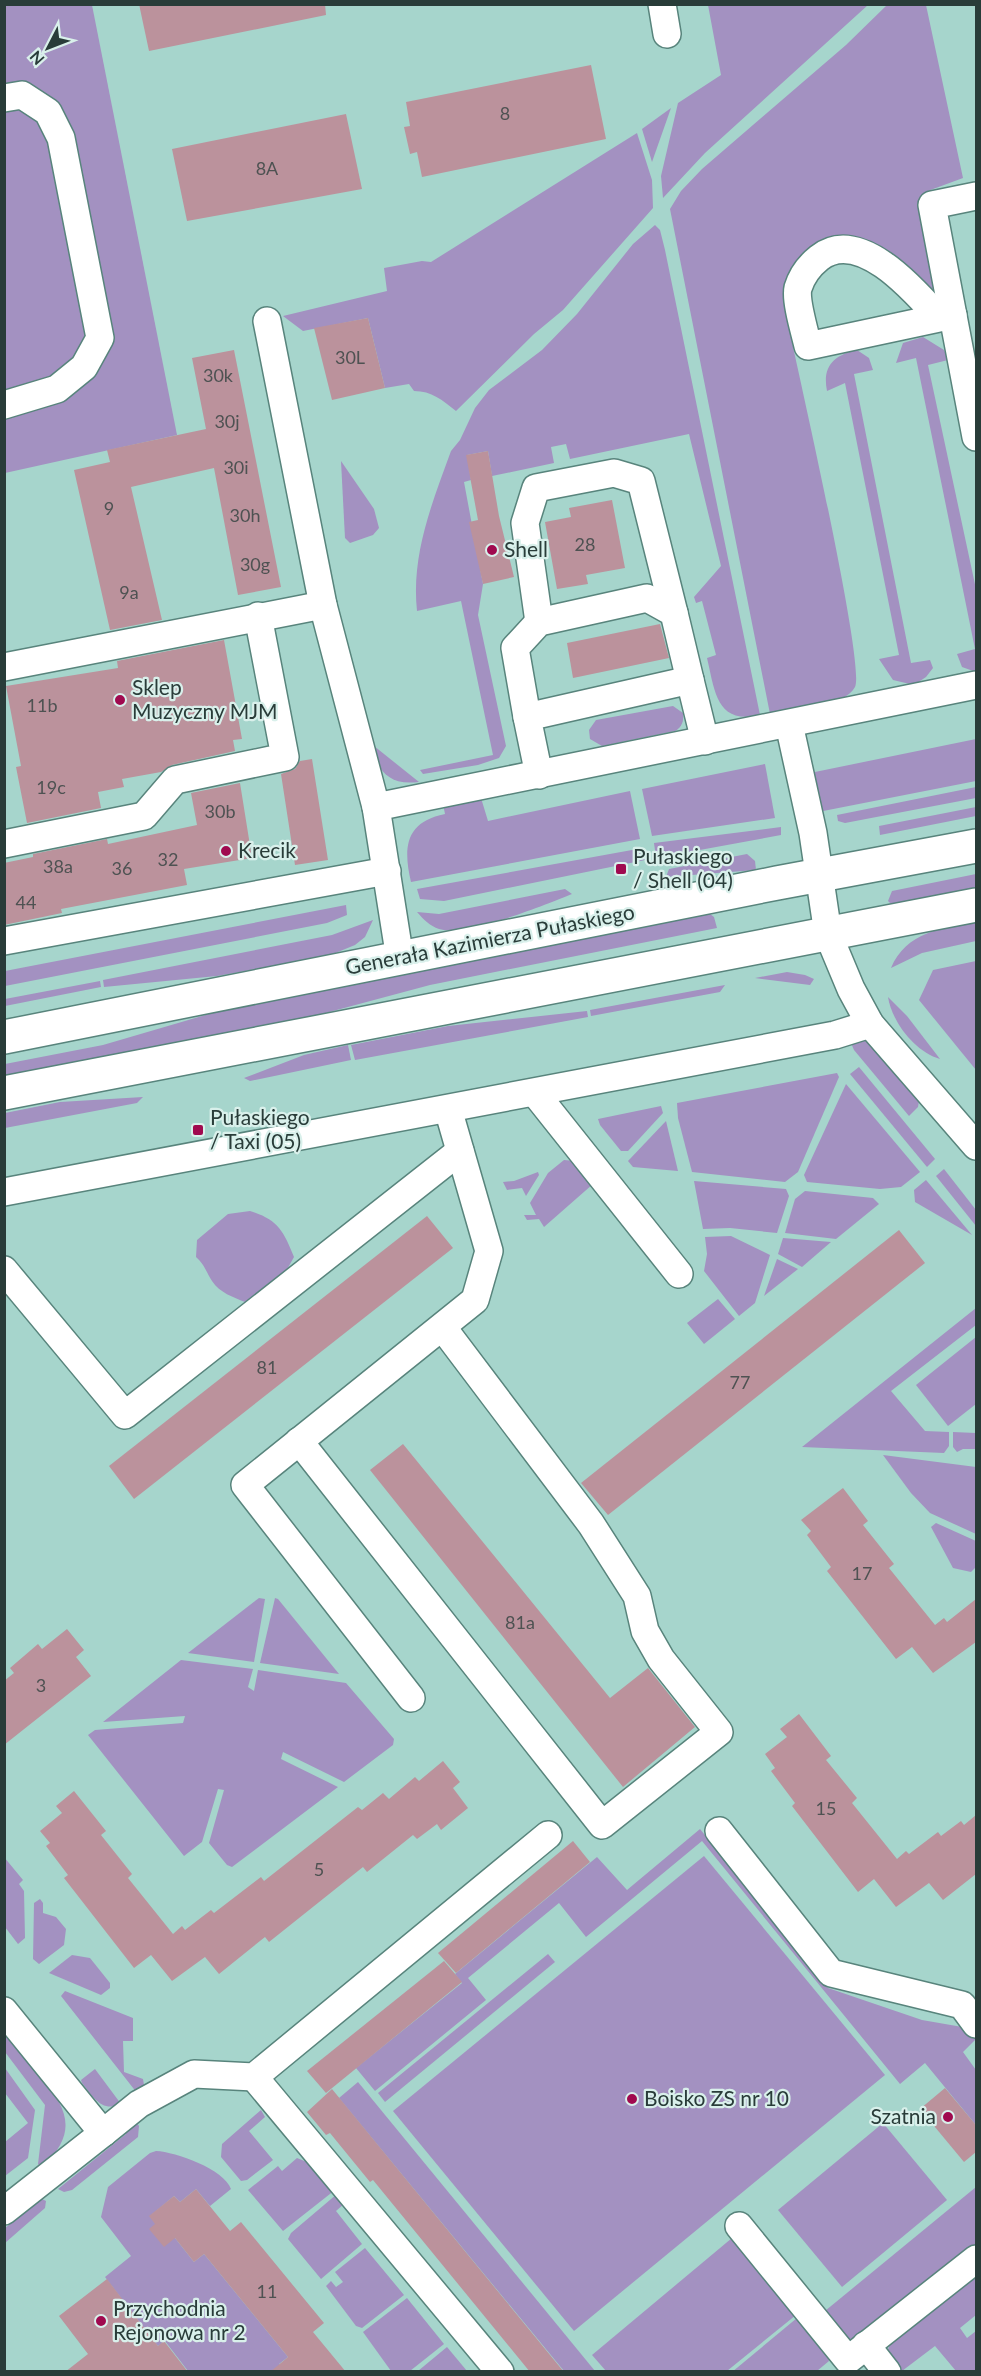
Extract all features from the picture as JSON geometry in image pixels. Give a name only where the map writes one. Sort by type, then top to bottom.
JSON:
[{"type":"main road","name":"Generała Kazimierza Pułaskiego","points":[[4,1037],[976,846]]},
{"type":"main road","points":[[4,1093],[976,905]]},
{"type":"street","points":[[662,4],[667,34]]},
{"type":"street","points":[[4,98],[22,95],[48,112],[61,138],[100,338],[84,367],[57,389],[4,405]]},
{"type":"street","points":[[976,196],[932,205],[946,316],[976,437]]},
{"type":"street","points":[[846,251],[880,261],[946,316],[808,346],[798,289],[808,267],[827,252],[846,251]]},
{"type":"street","points":[[267,321],[323,605],[376,807],[400,959]]},
{"type":"street","points":[[539,622],[525,522],[536,488],[614,473],[640,481],[705,741]]},
{"type":"street","points":[[540,775],[515,648],[539,622],[647,598],[674,613]]},
{"type":"street","points":[[4,667],[323,605]]},
{"type":"street","points":[[4,844],[144,816],[175,780],[285,757],[258,616]]},
{"type":"street","points":[[527,717],[690,680]]},
{"type":"street","points":[[376,807],[976,685]]},
{"type":"street","points":[[789,724],[802,772],[828,934],[851,989],[870,1024],[976,1146]]},
{"type":"street","points":[[4,941],[387,870]]},
{"type":"street","points":[[4,1192],[835,1035],[870,1024]]},
{"type":"street","points":[[535,1093],[679,1274]]},
{"type":"street","points":[[411,1698],[245,1485],[475,1300],[489,1251],[448,1109]]},
{"type":"street","points":[[4,1270],[125,1415],[460,1152]]},
{"type":"street","points":[[299,1441],[602,1825],[719,1732],[661,1659],[645,1631],[637,1596],[591,1524],[443,1328]]},
{"type":"street","points":[[719,1831],[831,1973],[972,2008]]},
{"type":"street","points":[[4,2211],[139,2104],[194,2074],[254,2077],[548,1835]]},
{"type":"street","points":[[4,2011],[103,2133]]},
{"type":"street","points":[[254,2077],[500,2372]]},
{"type":"street","points":[[739,2226],[848,2360],[976,2259]]},
{"type":"street","points":[[866,2345],[887,2372]]},
{"type":"shaded area","points":[[5,5],[92,5],[177,435],[5,473]]},
{"type":"shaded area","points":[[708,5],[868,5],[705,153],[663,198],[661,176],[678,103],[721,75]]},
{"type":"shaded area","points":[[887,5],[926,5],[963,178],[925,192],[921,202],[939,288],[934,292],[903,265],[805,252],[789,279],[785,293],[785,310],[840,571],[856,666],[855,687],[849,694],[829,704],[770,714],[670,209],[681,191],[702,169],[846,45]]},
{"type":"shaded area","points":[[671,108],[652,162],[642,129]]},
{"type":"shaded area","points":[[637,133],[652,180],[653,208],[563,310],[534,334],[456,411],[432,394],[414,391],[409,384],[385,388],[368,318],[303,331],[283,316],[387,291],[384,268],[422,261],[431,262]]},
{"type":"shaded area","points":[[655,225],[660,230],[665,250],[760,715],[745,717],[734,715],[726,710],[720,703],[712,682],[707,658],[716,655],[702,601],[696,603],[694,597],[721,566],[689,434],[570,459],[566,444],[551,447],[554,463],[492,476],[488,451],[467,455],[471,480],[464,482],[483,584],[478,615],[506,746],[499,758],[478,765],[423,774],[420,770],[493,755],[461,601],[417,611],[416,590],[420,549],[430,510],[451,451],[460,440],[475,408],[489,390],[542,350],[577,314],[633,244]]},
{"type":"shaded area","points":[[923,337],[944,350],[948,360],[928,365],[976,589],[976,672],[962,667],[957,654],[975,649],[916,358],[896,363],[903,343]]},
{"type":"shaded area","points":[[857,350],[869,358],[873,370],[854,374],[911,663],[930,660],[933,668],[926,677],[914,685],[893,680],[879,659],[899,655],[845,383],[827,391],[828,368],[842,355]]},
{"type":"shaded area","points":[[341,461],[374,509],[379,528],[373,535],[350,543],[345,538]]},
{"type":"shaded area","points":[[673,706],[683,713],[682,724],[675,731],[602,746],[590,739],[589,730],[596,720]]},
{"type":"shaded area","points":[[976,739],[976,781],[818,812],[810,773]]},
{"type":"shaded area","points":[[369,742],[419,782],[399,781],[385,774]]},
{"type":"shaded area","points":[[765,764],[775,818],[652,836],[642,789]]},
{"type":"shaded area","points":[[976,787],[976,798],[845,823],[838,821],[837,815]]},
{"type":"shaded area","points":[[630,791],[640,839],[411,882],[407,858],[410,838],[422,823],[445,814],[443,804],[481,798],[488,821]]},
{"type":"shaded area","points":[[976,807],[976,816],[880,835],[879,826]]},
{"type":"shaded area","points":[[781,827],[781,835],[656,858],[654,843]]},
{"type":"shaded area","points":[[643,848],[645,860],[444,901],[420,899],[417,889]]},
{"type":"shaded area","points":[[747,854],[755,861],[756,870],[666,877],[669,869]]},
{"type":"shaded area","points":[[976,874],[976,889],[892,905],[888,901],[892,891]]},
{"type":"shaded area","points":[[565,889],[572,894],[505,919],[467,928],[439,929],[417,912],[439,914]]},
{"type":"shaded area","points":[[346,905],[347,915],[327,923],[5,986],[5,971]]},
{"type":"shaded area","points":[[710,914],[714,917],[717,928],[430,985],[277,1026],[5,1080],[5,1064],[103,1045],[226,1009]]},
{"type":"shaded area","points":[[373,920],[365,937],[355,945],[328,956],[217,976],[104,987],[103,980],[332,935]]},
{"type":"shaded area","points":[[976,922],[976,941],[922,953],[891,968],[906,946],[916,939],[938,930]]},
{"type":"shaded area","points":[[976,961],[976,1070],[919,1000],[933,970]]},
{"type":"shaded area","points":[[787,972],[814,979],[810,985],[755,978]]},
{"type":"shaded area","points":[[100,981],[101,987],[5,1006],[5,999]]},
{"type":"shaded area","points":[[725,985],[720,992],[591,1016],[590,1010]]},
{"type":"shaded area","points":[[888,997],[907,1016],[940,1059],[922,1050],[906,1035],[894,1016]]},
{"type":"shaded area","points":[[587,1011],[588,1017],[355,1060],[351,1045],[448,1026]]},
{"type":"shaded area","points":[[862,1040],[871,1043],[919,1101],[918,1107],[909,1116],[854,1050],[851,1043]]},
{"type":"shaded area","points":[[348,1045],[351,1060],[250,1081],[244,1078],[304,1055]]},
{"type":"shaded area","points":[[859,1067],[935,1159],[927,1167],[850,1074]]},
{"type":"shaded area","points":[[837,1073],[839,1077],[798,1172],[785,1182],[692,1172],[678,1118],[677,1103]]},
{"type":"shaded area","points":[[846,1084],[920,1172],[901,1187],[880,1189],[807,1182],[804,1175]]},
{"type":"shaded area","points":[[143,1097],[137,1103],[5,1128],[5,1113],[60,1102]]},
{"type":"shaded area","points":[[661,1106],[663,1113],[628,1151],[621,1151],[600,1125],[598,1119]]},
{"type":"shaded area","points":[[666,1121],[678,1171],[633,1167],[628,1161]]},
{"type":"shaded area","points":[[564,1160],[575,1161],[593,1184],[544,1227],[539,1219],[527,1220],[524,1215],[536,1215],[530,1203],[548,1173]]},
{"type":"shaded area","points":[[944,1169],[976,1210],[976,1226],[936,1176]]},
{"type":"shaded area","points":[[538,1172],[539,1175],[526,1196],[522,1188],[507,1190],[503,1182],[514,1181]]},
{"type":"shaded area","points":[[926,1180],[972,1235],[915,1202],[914,1190]]},
{"type":"shaded area","points":[[694,1181],[786,1189],[789,1196],[777,1233],[730,1228],[703,1229]]},
{"type":"shaded area","points":[[805,1191],[873,1198],[879,1204],[836,1239],[785,1233],[795,1199]]},
{"type":"shaded area","points":[[250,1211],[267,1218],[278,1227],[294,1257],[285,1273],[245,1302],[219,1289],[196,1257],[197,1240],[228,1214]]},
{"type":"shaded area","points":[[731,1236],[770,1255],[755,1303],[739,1316],[704,1271],[707,1254],[705,1237]]},
{"type":"shaded area","points":[[783,1238],[831,1242],[802,1267],[778,1254]]},
{"type":"shaded area","points":[[777,1259],[798,1269],[764,1296]]},
{"type":"shaded area","points":[[718,1299],[735,1319],[704,1344],[687,1323]]},
{"type":"shaded area","points":[[976,1308],[976,1325],[891,1391],[925,1431],[949,1432],[949,1446],[944,1453],[802,1447]]},
{"type":"shaded area","points":[[976,1337],[976,1404],[948,1426],[916,1385]]},
{"type":"shaded area","points":[[953,1432],[976,1433],[976,1449],[963,1449],[957,1452],[953,1447]]},
{"type":"shaded area","points":[[883,1455],[976,1467],[976,1534],[930,1513],[911,1493]]},
{"type":"shaded area","points":[[936,1523],[976,1541],[976,1567],[971,1572],[953,1568],[931,1527]]},
{"type":"shaded area","points":[[259,1598],[265,1599],[254,1662],[188,1653]]},
{"type":"shaded area","points":[[275,1598],[278,1599],[339,1674],[260,1663]]},
{"type":"shaded area","points":[[181,1660],[253,1669],[248,1687],[254,1691],[258,1670],[346,1683],[394,1739],[393,1745],[344,1782],[283,1752],[281,1759],[338,1787],[232,1867],[227,1865],[209,1843],[224,1790],[218,1789],[202,1842],[184,1856],[88,1735],[95,1730],[183,1723],[185,1716],[103,1722]]},
{"type":"shaded area","points":[[700,1829],[828,1988],[922,2020],[968,2028],[976,2039],[963,2052],[976,2070],[976,2125],[925,2063],[900,2084],[702,1841],[586,1937],[559,1903],[468,1978],[486,2000],[375,2091],[356,2068],[462,1983],[455,1974],[597,1857],[627,1890]]},
{"type":"shaded area","name":"Boisko ZS nr 10","points":[[704,1856],[885,2075],[574,2331],[393,2111]]},
{"type":"shaded area","points":[[4,1857],[23,1880],[19,1884],[24,1891],[25,1938],[18,1944],[5,1927]]},
{"type":"shaded area","points":[[40,1899],[43,1903],[43,1913],[56,1917],[66,1929],[64,1945],[39,1964],[33,1959],[34,1903]]},
{"type":"shaded area","points":[[548,1954],[555,1962],[385,2102],[378,2093]]},
{"type":"shaded area","points":[[72,1955],[90,1958],[110,1983],[110,1988],[101,1995],[49,1973]]},
{"type":"shaded area","points":[[65,1991],[133,2018],[133,2041],[123,2041],[124,2072],[143,2079],[144,2085],[137,2093],[61,1996]]},
{"type":"shaded area","points":[[4,2031],[50,2088],[63,2111],[65,2132],[61,2143],[42,2168],[38,2164],[45,2105],[5,2052]]},
{"type":"shaded area","points":[[5,2068],[35,2110],[28,2158],[5,2176],[5,2142],[28,2123],[5,2093]]},
{"type":"shaded area","points":[[95,2069],[121,2104],[103,2105],[82,2083],[81,2080]]},
{"type":"shaded area","points":[[358,2082],[595,2371],[564,2371],[339,2098]]},
{"type":"shaded area","points":[[261,2110],[265,2117],[249,2131],[273,2160],[247,2180],[241,2181],[221,2157],[222,2144]]},
{"type":"shaded area","points":[[135,2120],[139,2126],[138,2137],[72,2190],[64,2192],[58,2189],[126,2134],[125,2128]]},
{"type":"shaded area","points":[[883,2123],[947,2200],[842,2287],[778,2210]]},
{"type":"shaded area","points":[[156,2151],[187,2158],[209,2168],[227,2182],[231,2189],[210,2206],[196,2189],[180,2202],[174,2196],[150,2216],[175,2238],[194,2262],[204,2254],[288,2357],[279,2364],[285,2371],[188,2371],[165,2341],[158,2346],[105,2277],[131,2256],[101,2217],[108,2187],[150,2153]]},
{"type":"shaded area","points":[[297,2158],[314,2165],[335,2190],[283,2231],[248,2190],[278,2166],[282,2171]]},
{"type":"shaded area","points":[[976,2187],[976,2246],[853,2343],[825,2311]]},
{"type":"shaded area","points":[[337,2194],[345,2203],[336,2211],[362,2244],[321,2279],[288,2239],[291,2233]]},
{"type":"shaded area","points":[[42,2199],[46,2201],[45,2208],[5,2243],[5,2228]]},
{"type":"shaded area","points":[[732,2238],[796,2315],[727,2371],[606,2371],[592,2355]]},
{"type":"shaded area","points":[[365,2248],[404,2295],[362,2328],[356,2326],[326,2286],[331,2281],[336,2287],[343,2282],[335,2272]]},
{"type":"shaded area","points":[[976,2273],[976,2315],[960,2328],[967,2338],[976,2331],[976,2371],[956,2371],[935,2346],[902,2371],[897,2371],[886,2355],[890,2344]]},
{"type":"shaded area","points":[[407,2298],[444,2344],[410,2371],[391,2371],[363,2332]]},
{"type":"shaded area","points":[[797,2318],[824,2346],[829,2361],[817,2371],[732,2372]]},
{"type":"shaded area","points":[[447,2347],[467,2371],[418,2371]]},
{"type":"building","points":[[139,4],[325,4],[326,15],[149,51]]},
{"type":"building","points":[[591,65],[606,139],[422,177],[417,152],[410,154],[404,127],[410,126],[406,102]]},
{"type":"building","points":[[346,114],[362,189],[187,221],[172,149]]},
{"type":"building","points":[[368,318],[385,388],[332,400],[314,328]]},
{"type":"building","points":[[234,350],[281,587],[238,595],[214,468],[131,487],[162,620],[110,630],[74,470],[110,462],[107,450],[206,429],[192,358]]},
{"type":"building","points":[[488,451],[499,516],[514,577],[483,584],[469,522],[478,520],[466,455]]},
{"type":"building","points":[[612,500],[625,568],[586,575],[588,584],[557,589],[545,522],[571,517],[569,508]]},
{"type":"building","points":[[660,624],[669,658],[573,678],[567,643]]},
{"type":"building","points":[[224,640],[242,739],[233,740],[235,751],[172,765],[161,772],[122,779],[124,787],[98,792],[101,808],[27,823],[16,767],[21,766],[6,686],[118,668],[117,661]]},
{"type":"building","points":[[312,759],[328,860],[295,865],[281,774],[295,769],[300,761]]},
{"type":"building","points":[[240,783],[252,858],[184,869],[187,885],[61,909],[62,913],[4,925],[4,863],[33,857],[33,854],[107,839],[108,844],[197,825],[191,793]]},
{"type":"building","points":[[427,1216],[453,1248],[134,1499],[109,1466]]},
{"type":"building","points":[[899,1230],[925,1263],[608,1515],[581,1483]]},
{"type":"building","points":[[403,1444],[610,1698],[648,1668],[695,1727],[623,1787],[370,1470]]},
{"type":"building","points":[[843,1488],[868,1521],[863,1525],[894,1564],[889,1568],[935,1625],[944,1618],[947,1622],[976,1599],[976,1642],[933,1673],[912,1647],[896,1659],[827,1571],[831,1567],[807,1535],[811,1531],[801,1520]]},
{"type":"building","points":[[67,1629],[84,1650],[76,1657],[91,1676],[4,1745],[4,1681],[14,1673],[10,1668],[38,1644],[42,1649]]},
{"type":"building","points":[[799,1714],[831,1756],[826,1760],[857,1798],[852,1803],[897,1859],[906,1851],[909,1854],[938,1832],[941,1836],[961,1821],[964,1825],[976,1815],[976,1874],[943,1900],[929,1883],[896,1907],[874,1879],[858,1892],[792,1806],[795,1803],[771,1771],[775,1768],[765,1754],[787,1737],[780,1729]]},
{"type":"building","points":[[443,1761],[460,1782],[453,1788],[468,1808],[441,1830],[437,1824],[417,1839],[413,1835],[367,1872],[363,1867],[269,1942],[265,1937],[219,1974],[205,1957],[172,1981],[151,1955],[134,1968],[64,1878],[68,1875],[46,1846],[50,1843],[40,1831],[62,1813],[56,1806],[74,1791],[106,1831],[101,1835],[132,1874],[128,1878],[173,1934],[182,1926],[185,1930],[211,1910],[214,1913],[261,1877],[264,1881],[358,1807],[362,1810],[383,1793],[389,1799],[415,1777],[419,1781]]},
{"type":"building","points":[[573,1841],[590,1862],[456,1973],[438,1953]]},
{"type":"building","points":[[444,1961],[462,1982],[326,2093],[307,2071]]},
{"type":"building","name":"Szatnia","points":[[945,2088],[976,2125],[976,2152],[964,2162],[920,2109]]},
{"type":"building","points":[[332,2089],[564,2372],[530,2372],[373,2180],[370,2182],[330,2133],[326,2135],[307,2112]]},
{"type":"building","points":[[196,2189],[230,2231],[241,2222],[324,2323],[313,2332],[346,2372],[270,2372],[288,2357],[204,2254],[194,2262],[175,2238],[164,2247],[149,2229],[155,2224],[149,2216],[174,2196],[180,2202]]},
{"type":"building","name":"Przychodnia Rejonowa nr 2","points":[[107,2279],[158,2346],[164,2341],[188,2372],[65,2372],[88,2354],[59,2316]]},
{"type":"place","name":"Shell","points":[[492,550]]},
{"type":"place","name":"Sklep Muzyczny MJM","points":[[120,700]]},
{"type":"place","name":"Krecik","points":[[226,851]]},
{"type":"place","name":"Pułaskiego / Shell (04)","points":[[621,869]]},
{"type":"place","name":"Pułaskiego / Taxi (05)","points":[[198,1130]]},
{"type":"place","name":"Boisko ZS nr 10","points":[[632,2099]]},
{"type":"place","name":"Szatnia","points":[[948,2117]]},
{"type":"place","name":"Przychodnia Rejonowa nr 2","points":[[101,2321]]}]
